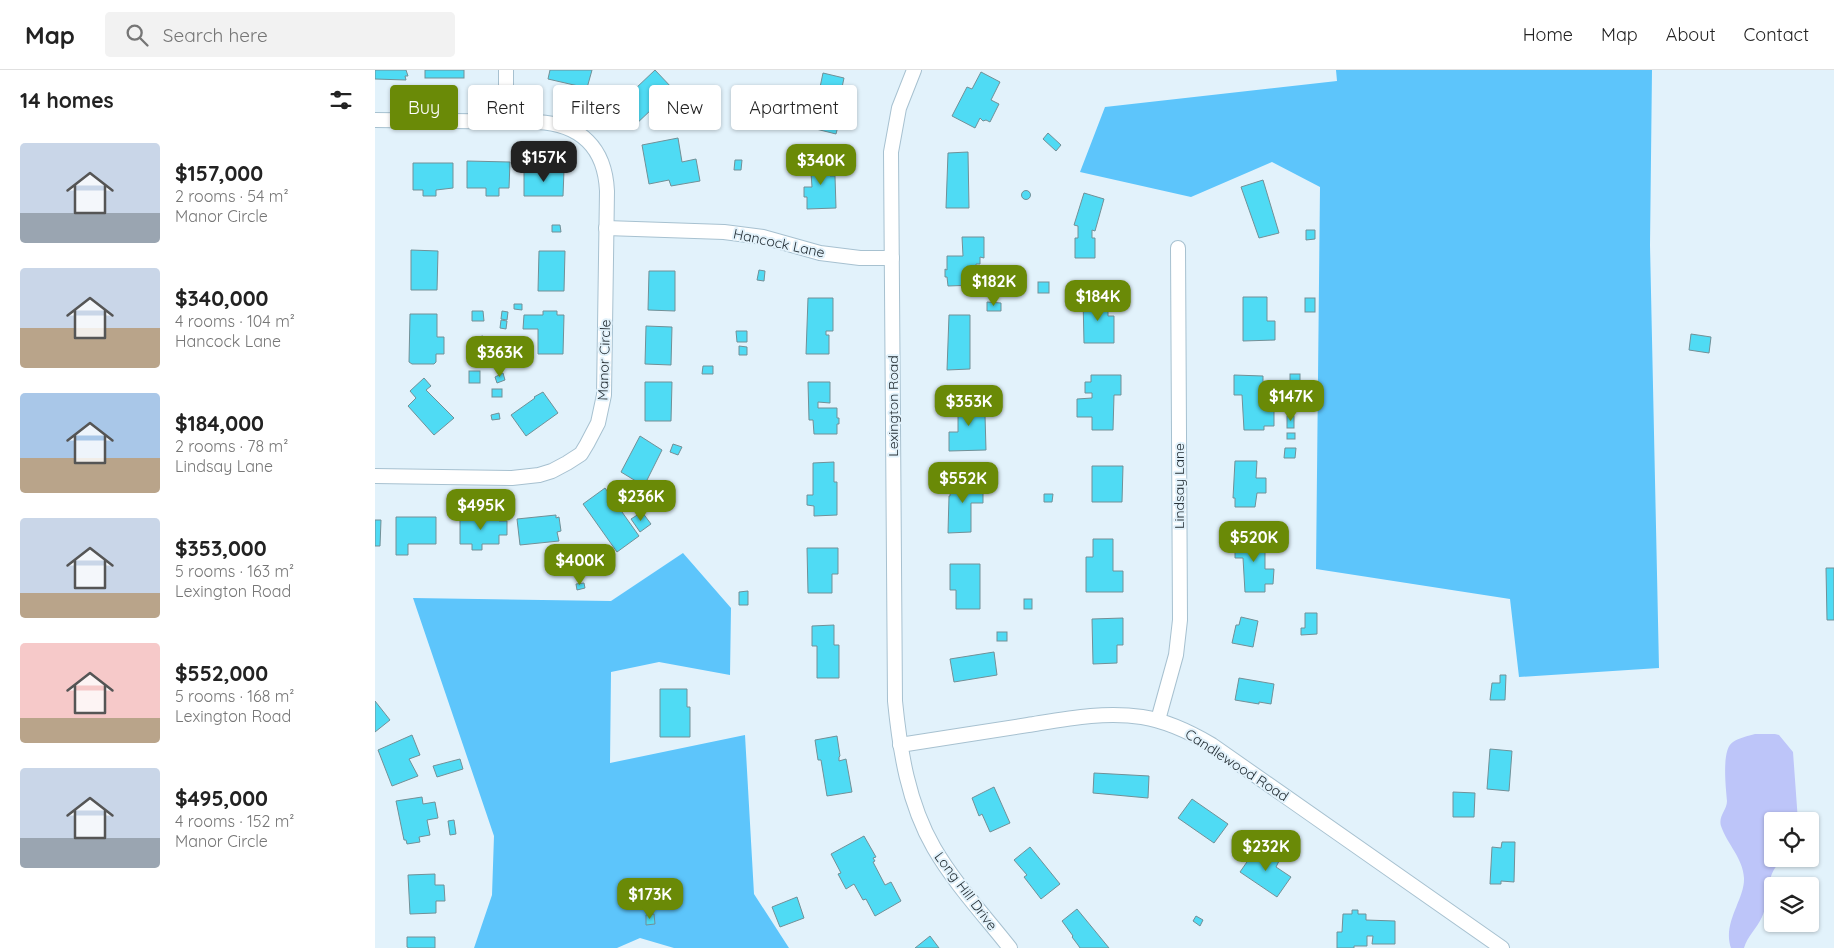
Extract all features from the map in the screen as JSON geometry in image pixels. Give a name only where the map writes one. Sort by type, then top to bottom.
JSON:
[{"type":"street","points":[[506,70],[506,85]]},
{"type":"street","name":"Lexington Road","points":[[900,745],[895,701],[891,152],[899,108],[914,70]]},
{"type":"street","name":"Manor Circle","points":[[375,120],[468,121]]},
{"type":"street","name":"Manor Circle","points":[[375,476],[526,477],[552,471],[581,454],[593,434],[598,423],[604,395],[607,192],[604,170],[598,155],[589,141],[569,128],[543,124]]},
{"type":"street","name":"Hancock Lane","points":[[607,228],[725,232],[763,237],[833,255],[860,258],[892,258]]},
{"type":"street","name":"Lindsay Lane","points":[[1158,720],[1176,655],[1180,620],[1178,248]]},
{"type":"street","name":"Candlewood Road","points":[[900,745],[1084,717],[1122,715],[1158,720],[1179,727],[1211,746],[1502,948]]},
{"type":"street","name":"Long Hill Drive","points":[[900,745],[913,800],[933,846],[947,868],[1010,948]]},
{"type":"shaded area","points":[[1336,70],[1652,70],[1650,245],[1659,668],[1519,677],[1510,599],[1316,569],[1320,187],[1272,162],[1191,197],[1080,172],[1105,107],[1337,81]]},
{"type":"shaded area","points":[[683,553],[731,608],[730,675],[659,662],[611,672],[610,763],[745,735],[754,894],[789,948],[674,948],[640,938],[617,948],[474,948],[492,895],[494,836],[413,598],[611,601]]},
{"type":"shaded area","points":[[1755,734],[1779,735],[1793,752],[1797,812],[1764,812],[1764,867],[1777,867],[1771,877],[1764,877],[1764,912],[1762,917],[1744,948],[1731,948],[1729,929],[1741,894],[1744,878],[1741,864],[1720,822],[1727,801],[1725,778],[1727,752],[1733,742]]},
{"type":"building","points":[[375,70],[406,70],[408,76],[405,76],[406,80],[375,79]]},
{"type":"building","points":[[425,70],[464,70],[464,78],[425,78]]},
{"type":"building","points":[[550,70],[592,70],[588,85],[574,85],[548,79]]},
{"type":"building","points":[[655,70],[669,85],[649,85],[649,112],[639,121],[639,85]]},
{"type":"building","points":[[981,72],[1000,82],[991,100],[999,104],[990,122],[983,121],[980,118],[975,128],[952,116],[967,87],[972,89]]},
{"type":"building","points":[[823,73],[844,78],[843,85],[820,85]]},
{"type":"building","points":[[820,130],[837,130],[836,134]]},
{"type":"building","points":[[1048,133],[1061,145],[1056,151],[1043,139]]},
{"type":"building","points":[[678,138],[682,162],[696,159],[700,181],[671,186],[669,180],[649,184],[642,145]]},
{"type":"building","points":[[968,152],[969,208],[946,208],[948,153]]},
{"type":"building","points":[[810,158],[830,158],[830,176],[835,176],[836,208],[807,209],[807,197],[804,197],[804,187],[812,187]]},
{"type":"building","points":[[735,160],[742,160],[741,170],[734,170]]},
{"type":"building","points":[[467,161],[510,162],[509,188],[499,188],[499,196],[486,196],[486,188],[467,188]]},
{"type":"building","points":[[413,163],[453,163],[453,188],[436,190],[436,196],[423,196],[423,190],[413,190]]},
{"type":"building","points":[[524,169],[564,170],[563,196],[524,196]]},
{"type":"building","points":[[1263,180],[1279,233],[1259,238],[1241,187]]},
{"type":"building","points":[[1026,191],[1030,195],[1026,199],[1022,195]]},
{"type":"building","points":[[1084,193],[1104,199],[1095,231],[1092,230],[1092,238],[1095,238],[1095,258],[1075,258],[1075,238],[1078,238],[1078,226],[1074,225]]},
{"type":"building","points":[[552,225],[560,225],[561,232],[552,232]]},
{"type":"building","points":[[1306,230],[1315,230],[1315,239],[1306,240]]},
{"type":"building","points":[[962,237],[984,237],[984,258],[980,257],[980,264],[976,264],[976,273],[980,273],[980,280],[976,280],[976,285],[948,286],[947,277],[945,277],[947,256],[963,256]]},
{"type":"building","points":[[411,250],[438,251],[437,290],[411,290]]},
{"type":"building","points":[[539,251],[565,251],[564,291],[538,291]]},
{"type":"building","points":[[759,270],[765,271],[764,281],[757,280]]},
{"type":"building","points":[[649,271],[675,271],[675,311],[648,310]]},
{"type":"building","points":[[1038,282],[1049,282],[1049,293],[1038,293]]},
{"type":"building","points":[[1243,297],[1267,297],[1267,321],[1275,321],[1275,340],[1243,341]]},
{"type":"building","points":[[808,298],[833,298],[833,331],[826,331],[826,335],[829,335],[829,354],[806,354]]},
{"type":"building","points":[[1083,298],[1108,298],[1108,316],[1114,316],[1114,343],[1084,343]]},
{"type":"building","points":[[1305,298],[1315,298],[1315,312],[1305,312]]},
{"type":"building","points":[[987,302],[1001,303],[1001,311],[987,311]]},
{"type":"building","points":[[514,304],[522,304],[522,310],[514,309]]},
{"type":"building","points":[[472,311],[483,311],[484,321],[472,321]]},
{"type":"building","points":[[502,311],[508,312],[507,320],[501,319]]},
{"type":"building","points":[[543,311],[557,311],[557,315],[564,315],[563,354],[538,354],[538,329],[523,329],[524,315],[543,315]]},
{"type":"building","points":[[410,314],[437,314],[437,337],[444,337],[444,354],[436,354],[436,362],[434,364],[412,364],[409,362]]},
{"type":"building","points":[[949,315],[970,315],[970,369],[947,370]]},
{"type":"building","points":[[501,320],[507,321],[506,329],[500,328]]},
{"type":"building","points":[[646,326],[672,327],[671,365],[645,364]]},
{"type":"building","points":[[736,331],[747,331],[747,342],[737,342]]},
{"type":"building","points":[[1691,334],[1711,337],[1709,353],[1689,350]]},
{"type":"building","points":[[483,336],[484,350],[478,350],[478,337]]},
{"type":"building","points":[[739,346],[747,347],[747,355],[739,355]]},
{"type":"building","points":[[703,366],[713,366],[713,374],[702,374]]},
{"type":"building","points":[[469,371],[480,371],[480,383],[469,383]]},
{"type":"building","points":[[503,373],[505,380],[497,383],[495,377]]},
{"type":"building","points":[[1290,374],[1300,374],[1300,387],[1290,387]]},
{"type":"building","points":[[1091,375],[1121,375],[1121,395],[1114,395],[1113,430],[1092,430],[1092,417],[1077,417],[1077,399],[1092,398],[1092,393],[1085,393],[1085,382],[1091,382]]},
{"type":"building","points":[[1234,375],[1263,376],[1263,395],[1274,395],[1274,426],[1264,426],[1264,430],[1244,430],[1242,395],[1234,395]]},
{"type":"building","points":[[424,378],[431,386],[426,390],[454,418],[434,435],[408,406],[416,398],[410,391]]},
{"type":"building","points":[[645,382],[672,382],[671,421],[645,421]]},
{"type":"building","points":[[808,382],[830,382],[830,403],[818,402],[818,408],[837,408],[839,424],[837,424],[837,434],[814,434],[813,420],[809,420]]},
{"type":"building","points":[[492,389],[502,389],[502,397],[492,397]]},
{"type":"building","points":[[543,392],[558,413],[526,436],[511,415]]},
{"type":"building","points":[[958,397],[978,397],[979,415],[985,415],[986,450],[949,451],[949,432],[958,432]]},
{"type":"building","points":[[499,413],[500,419],[492,420],[491,415]]},
{"type":"building","points":[[1287,416],[1294,416],[1294,428],[1287,428]]},
{"type":"building","points":[[1287,433],[1295,433],[1295,439],[1287,439]]},
{"type":"building","points":[[640,436],[662,450],[644,486],[621,472]]},
{"type":"building","points":[[673,444],[682,447],[678,455],[670,452]]},
{"type":"building","points":[[1285,448],[1296,448],[1295,458],[1284,458]]},
{"type":"building","points":[[1235,461],[1257,461],[1256,478],[1266,478],[1266,493],[1257,493],[1255,507],[1235,507],[1235,498],[1233,498]]},
{"type":"building","points":[[834,462],[834,482],[837,482],[837,515],[814,516],[814,506],[807,505],[807,495],[813,495],[813,463]]},
{"type":"building","points":[[1092,466],[1123,466],[1122,502],[1092,502]]},
{"type":"building","points":[[951,478],[971,478],[971,484],[983,484],[983,503],[971,503],[971,532],[948,533]]},
{"type":"building","points":[[605,488],[639,536],[617,552],[583,504]]},
{"type":"building","points":[[1044,494],[1053,494],[1052,502],[1044,502]]},
{"type":"building","points":[[642,512],[651,524],[640,532],[631,519]]},
{"type":"building","points":[[556,515],[556,518],[559,517],[561,531],[557,532],[559,541],[520,545],[517,519]]},
{"type":"building","points":[[396,517],[436,517],[436,544],[408,544],[408,555],[396,555]]},
{"type":"building","points":[[460,517],[499,518],[499,521],[507,521],[507,535],[499,535],[499,544],[482,544],[482,550],[472,550],[472,544],[460,544]]},
{"type":"building","points":[[375,520],[381,520],[380,546],[375,546]]},
{"type":"building","points":[[1235,537],[1265,538],[1265,569],[1274,569],[1273,584],[1265,584],[1265,592],[1245,592],[1243,558],[1235,558]]},
{"type":"building","points":[[1093,539],[1113,539],[1113,571],[1123,571],[1123,592],[1086,592],[1086,557],[1093,557]]},
{"type":"building","points":[[807,548],[838,548],[838,574],[832,574],[832,593],[808,593]]},
{"type":"building","points":[[950,564],[980,564],[980,609],[956,609],[956,590],[950,590]]},
{"type":"building","points":[[1826,568],[1834,568],[1834,620],[1827,620]]},
{"type":"building","points":[[584,583],[585,588],[577,590],[576,584]]},
{"type":"building","points":[[748,591],[748,605],[739,605],[739,592]]},
{"type":"building","points":[[1024,599],[1032,599],[1032,609],[1024,609]]},
{"type":"building","points":[[1305,613],[1317,613],[1317,634],[1301,635],[1301,628],[1305,628]]},
{"type":"building","points":[[1241,617],[1258,621],[1253,647],[1232,643],[1236,625],[1239,625]]},
{"type":"building","points":[[1123,618],[1123,645],[1117,645],[1117,663],[1093,664],[1092,619]]},
{"type":"building","points":[[834,625],[834,645],[839,645],[839,678],[817,678],[817,646],[812,646],[812,626]]},
{"type":"building","points":[[997,632],[1007,632],[1007,641],[997,641]]},
{"type":"building","points":[[994,652],[997,675],[954,682],[950,659]]},
{"type":"building","points":[[1500,675],[1506,675],[1505,700],[1490,700],[1492,683],[1500,683]]},
{"type":"building","points":[[1239,678],[1274,684],[1271,704],[1235,700]]},
{"type":"building","points":[[660,689],[687,689],[687,707],[690,707],[690,737],[660,737]]},
{"type":"building","points":[[375,701],[390,720],[375,732]]},
{"type":"building","points":[[412,735],[420,755],[409,759],[418,776],[392,786],[378,750]]},
{"type":"building","points":[[837,736],[839,761],[846,759],[852,792],[827,796],[821,760],[818,760],[815,740]]},
{"type":"building","points":[[1490,749],[1512,751],[1509,791],[1487,789]]},
{"type":"building","points":[[460,759],[463,769],[437,777],[433,766]]},
{"type":"building","points":[[1094,773],[1149,776],[1148,798],[1093,793]]},
{"type":"building","points":[[994,787],[1010,823],[990,832],[982,814],[979,816],[972,798]]},
{"type":"building","points":[[1453,792],[1475,793],[1474,817],[1453,817]]},
{"type":"building","points":[[422,797],[423,804],[435,802],[438,818],[427,820],[430,835],[419,837],[420,842],[407,844],[406,840],[404,840],[396,801]]},
{"type":"building","points":[[1192,799],[1228,824],[1214,843],[1178,818]]},
{"type":"building","points":[[454,820],[456,834],[450,835],[448,821]]},
{"type":"building","points":[[864,836],[876,857],[873,858],[875,861],[873,862],[885,885],[891,882],[901,901],[875,916],[866,899],[863,900],[854,884],[846,889],[838,874],[841,873],[831,854]]},
{"type":"building","points":[[1502,842],[1515,842],[1514,882],[1501,881],[1501,884],[1490,884],[1492,847],[1501,848]]},
{"type":"building","points":[[1258,846],[1279,861],[1276,867],[1291,877],[1277,897],[1240,872]]},
{"type":"building","points":[[1030,847],[1060,884],[1041,899],[1024,877],[1027,875],[1014,860]]},
{"type":"building","points":[[435,874],[435,885],[444,885],[445,901],[436,901],[436,913],[410,914],[408,875]]},
{"type":"building","points":[[797,897],[804,918],[780,927],[772,907]]},
{"type":"building","points":[[656,901],[656,909],[645,910],[645,902]]},
{"type":"building","points":[[1077,909],[1109,948],[1080,948],[1062,921]]},
{"type":"building","points":[[1352,910],[1358,910],[1358,914],[1366,914],[1366,920],[1395,921],[1395,944],[1372,944],[1373,936],[1367,936],[1367,946],[1337,948],[1337,932],[1342,932],[1343,914],[1352,914]]},
{"type":"building","points":[[654,914],[655,924],[646,925],[646,915]]},
{"type":"building","points":[[1196,916],[1203,920],[1200,926],[1193,921]]},
{"type":"building","points":[[930,936],[939,948],[915,948]]},
{"type":"building","points":[[407,937],[435,937],[435,948],[409,948],[407,947]]}]
